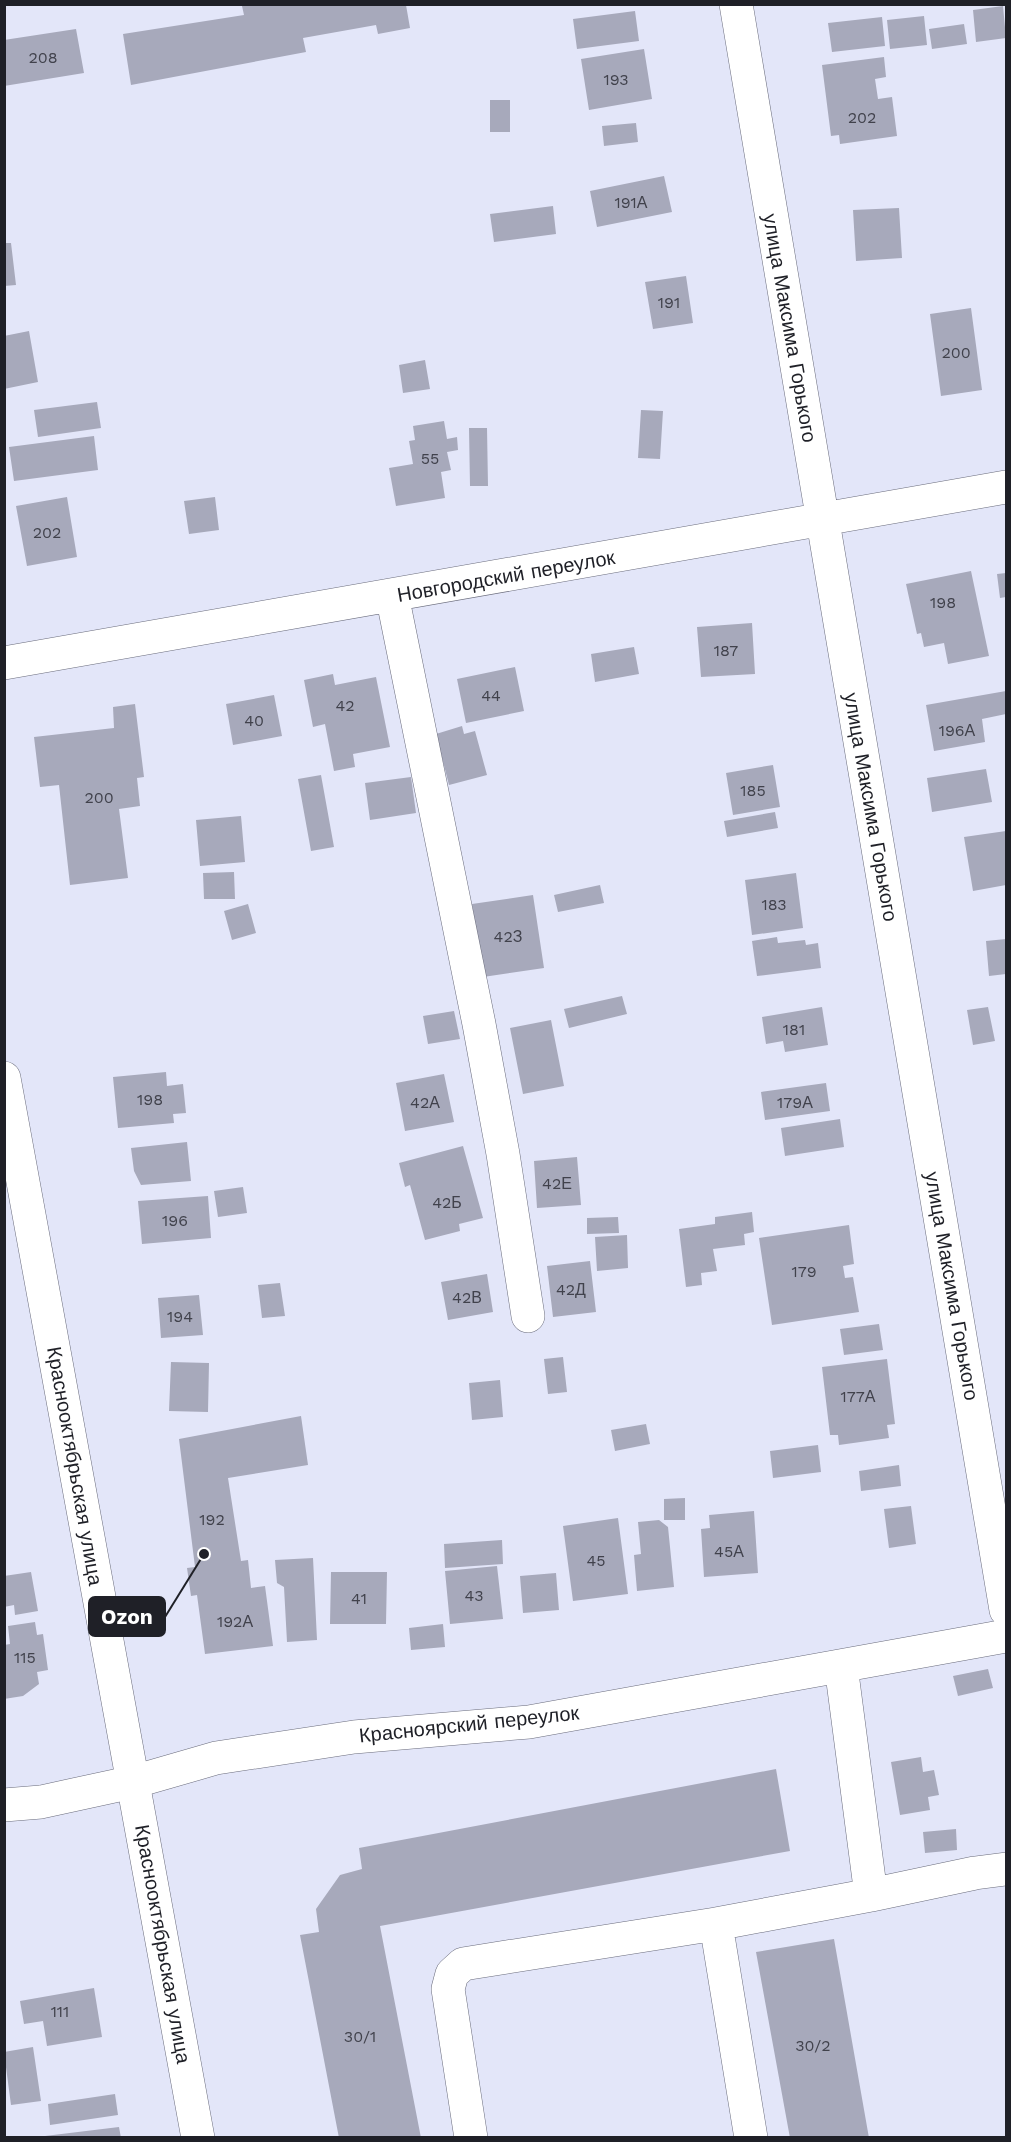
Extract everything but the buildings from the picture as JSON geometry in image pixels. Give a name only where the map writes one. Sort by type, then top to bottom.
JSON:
[{"type":"street","name":"улица Максима Горького","points":[[736,4],[1006,1610]]},
{"type":"street","name":"Новгородский переулок","points":[[4,663],[1006,487]]},
{"type":"street","points":[[392,596],[479,1024],[503,1154],[528,1316]]},
{"type":"street","name":"Краснооктябрьская улица","points":[[4,1078],[198,2138]]},
{"type":"street","name":"Красноярский переулок","points":[[4,1805],[40,1802],[133,1782],[216,1758],[354,1737],[529,1722],[1006,1636]]},
{"type":"street","points":[[841,1666],[871,1895]]},
{"type":"street","points":[[471,2138],[448,1989],[452,1974],[463,1964],[716,1924],[975,1873],[1006,1869]]},
{"type":"street","points":[[716,1924],[751,2138]]},
{"type":"place","name":"Ozon","points":[[204,1554]]}]
